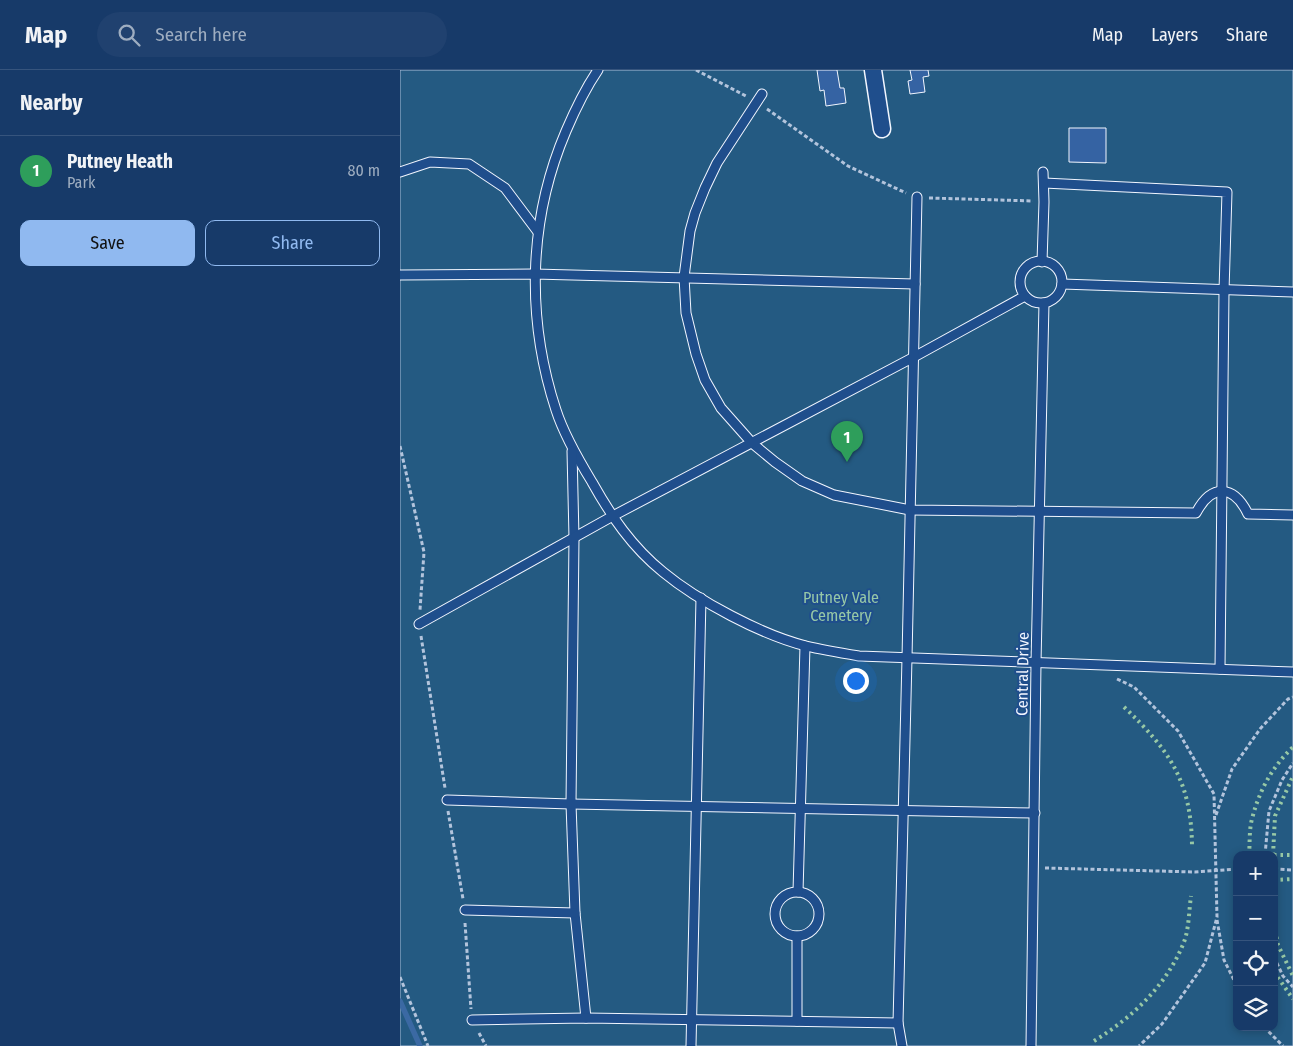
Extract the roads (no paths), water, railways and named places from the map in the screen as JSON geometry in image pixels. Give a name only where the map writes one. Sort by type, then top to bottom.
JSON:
[{"type":"street","points":[[873,70],[882,129]]},
{"type":"lane","points":[[598,70],[575,110],[562,142],[544,197],[534,274],[536,310],[541,348],[556,411],[572,448],[611,516],[637,549],[663,572],[700,598],[767,632],[805,646],[859,656],[1293,672]]},
{"type":"lane","points":[[759,98],[717,163],[695,213],[690,231],[684,277],[686,313],[696,354],[705,380],[721,408],[752,443],[775,462],[802,481],[834,495],[910,510],[1196,513],[1202,502],[1211,494],[1223,491],[1234,495],[1242,502],[1248,514],[1293,515]]},
{"type":"lane","points":[[400,172],[430,162],[469,164],[506,188],[538,232]]},
{"type":"lane","points":[[1042,262],[1043,172]]},
{"type":"lane","points":[[1044,184],[1228,192],[1224,291],[1220,670]]},
{"type":"lane","points":[[902,1046],[898,1024],[908,658],[917,197]]},
{"type":"lane","points":[[1042,262],[1054,266],[1059,271],[1062,284],[1056,296],[1044,303],[1031,300],[1025,296],[1022,290],[1022,276],[1029,266],[1042,262]]},
{"type":"lane","points":[[400,275],[534,274],[915,284]]},
{"type":"lane","points":[[1062,284],[1293,292]]},
{"type":"lane","points":[[419,624],[611,516],[914,357],[1025,296]]},
{"type":"lane","name":"Central Drive","points":[[1031,1046],[1036,813],[1036,663],[1044,303]]},
{"type":"lane","points":[[572,448],[574,538],[571,804],[575,913],[586,1018]]},
{"type":"lane","points":[[691,1046],[700,598]]},
{"type":"lane","points":[[798,892],[805,646]]},
{"type":"lane","points":[[447,800],[1036,813]]},
{"type":"lane","points":[[798,892],[809,895],[815,900],[820,913],[819,920],[811,932],[797,936],[783,931],[778,925],[776,910],[778,903],[783,897],[798,892]]},
{"type":"lane","points":[[465,910],[575,913]]},
{"type":"lane","points":[[797,936],[797,1021]]},
{"type":"lane","points":[[472,1020],[586,1018],[898,1024]]},
{"type":"waterway","points":[[400,1001],[420,1046]]},
{"type":"place","name":"Putney Heath","points":[[847,462]]},
{"type":"park label","name":"Putney Vale Cemetery","points":[[841,606]]}]
